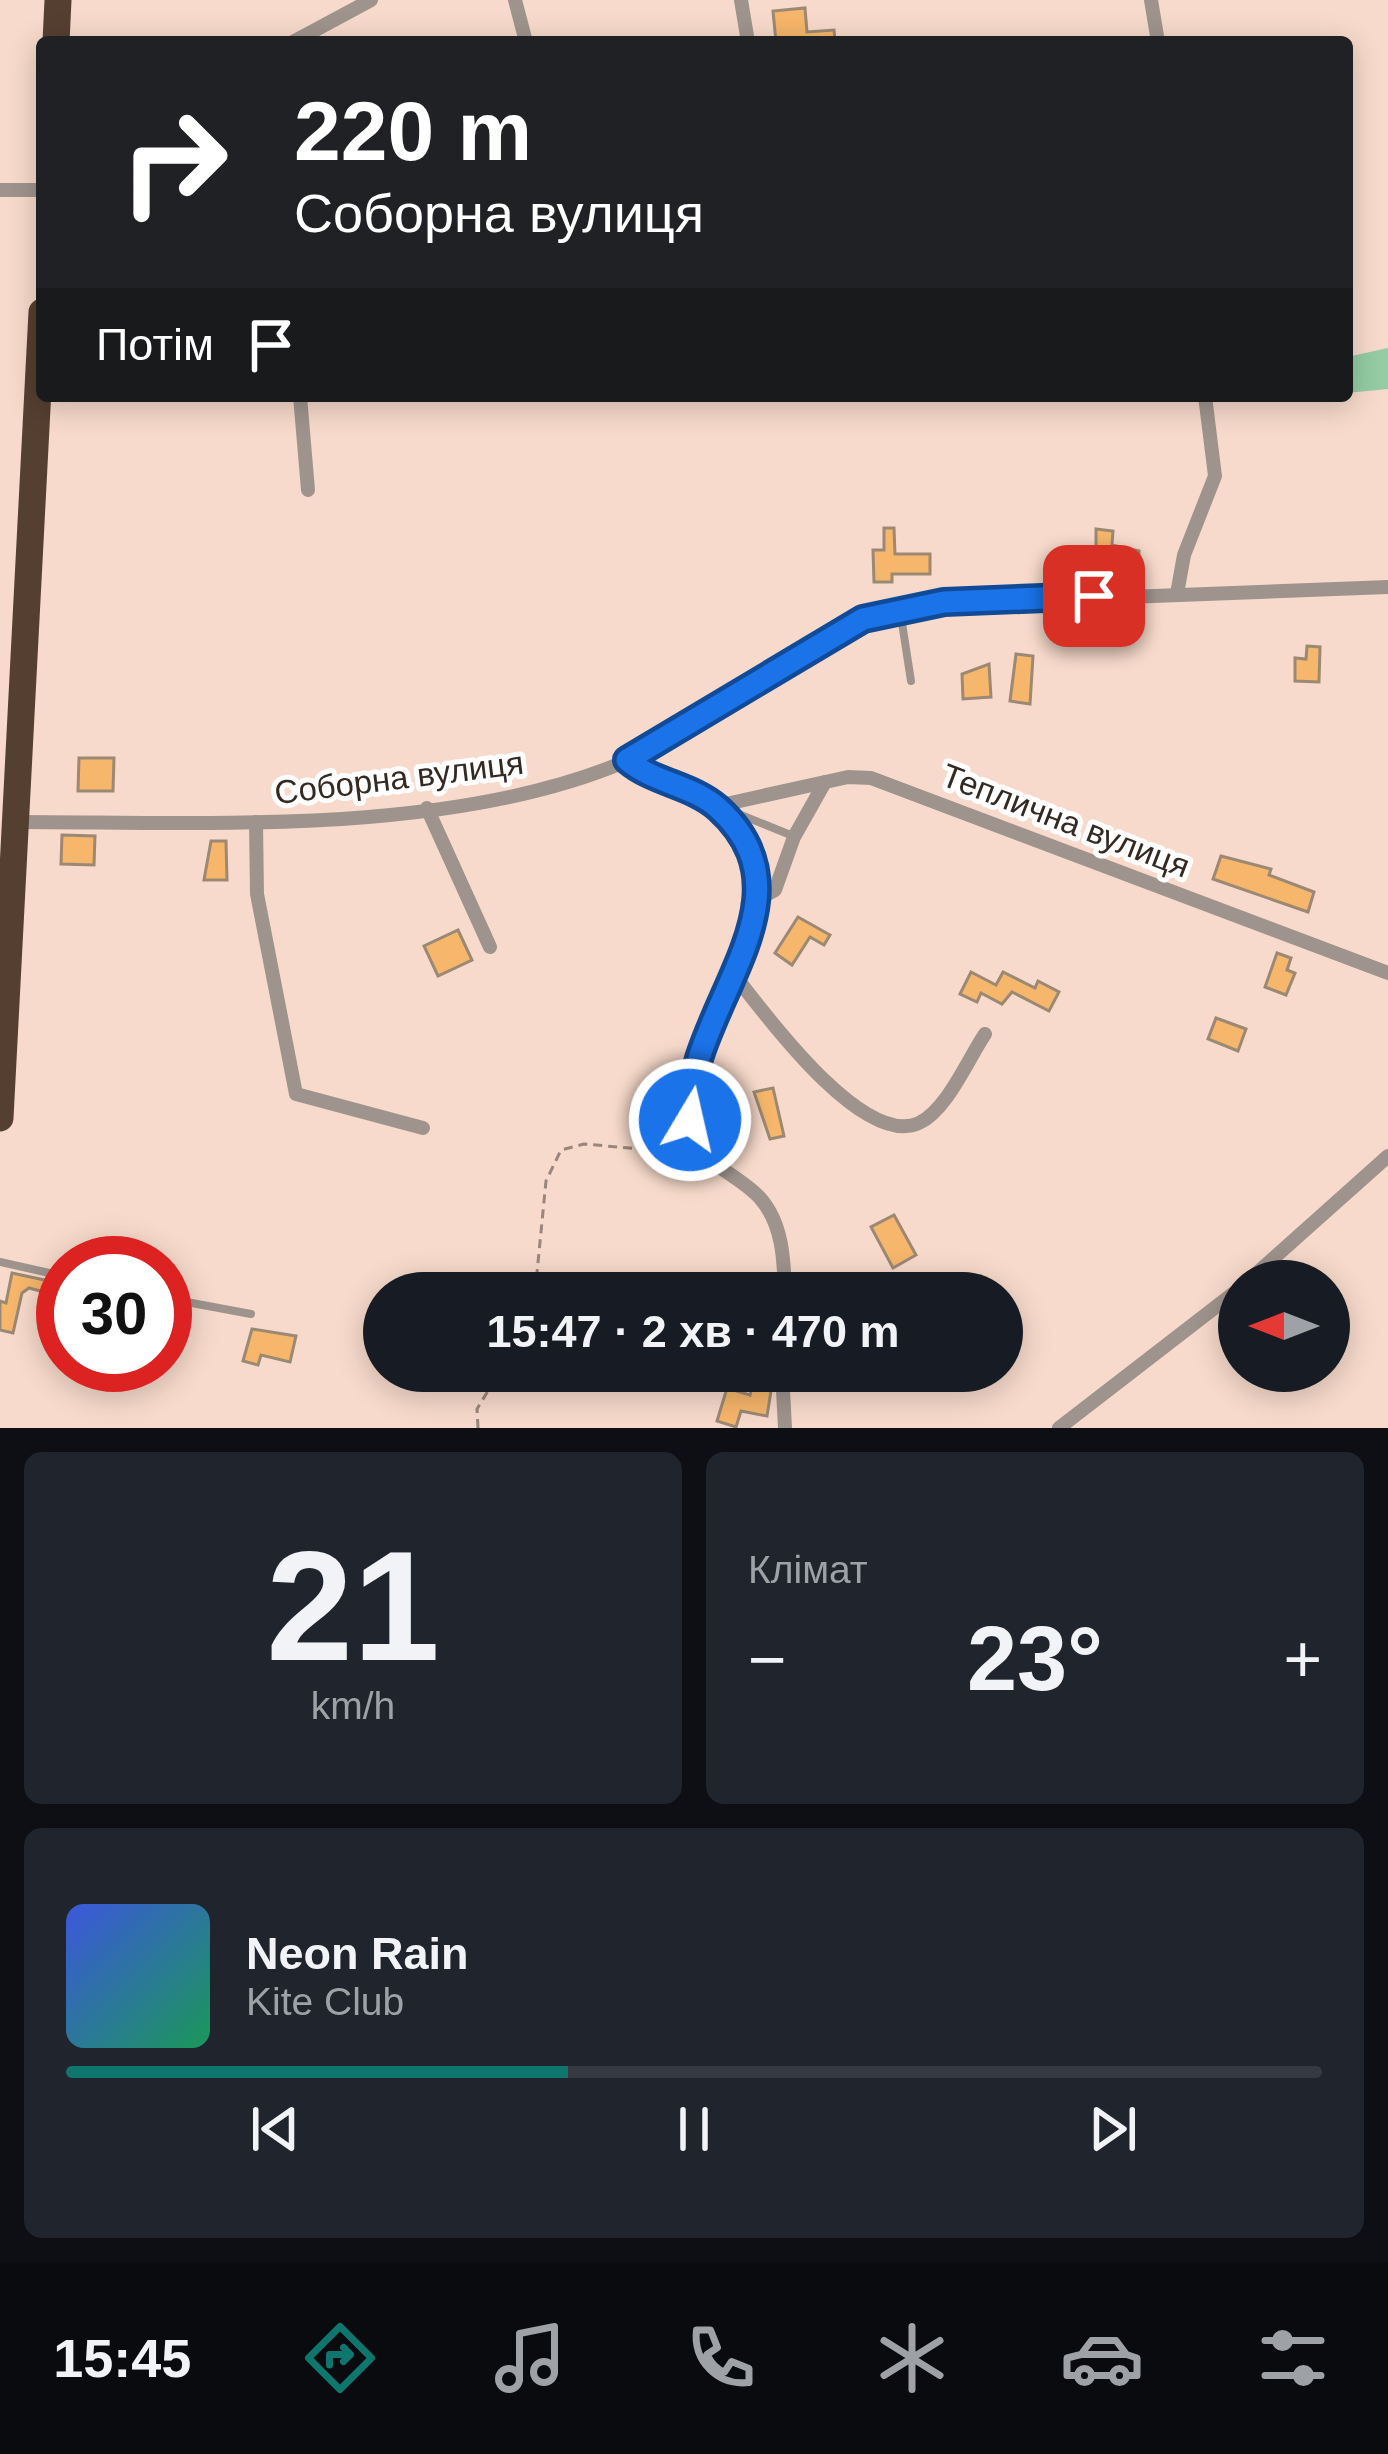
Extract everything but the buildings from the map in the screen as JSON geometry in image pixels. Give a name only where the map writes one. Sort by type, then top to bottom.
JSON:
[{"type":"highway","points":[[56,36],[58,0]]},
{"type":"highway","points":[[0,1118],[9,826],[36,402]]},
{"type":"street","points":[[304,36],[371,0]]},
{"type":"street","points":[[515,0],[524,36]]},
{"type":"street","points":[[741,0],[747,36]]},
{"type":"street","points":[[1151,0],[1157,36]]},
{"type":"street","points":[[0,190],[36,190]]},
{"type":"street","points":[[301,402],[308,490]]},
{"type":"street","points":[[1177,594],[1184,555],[1215,476],[1206,402]]},
{"type":"street","name":"Соборна вулиця","points":[[9,826],[256,822],[427,808],[532,789],[627,760],[825,637],[900,608],[969,600],[1388,587]]},
{"type":"street","points":[[627,760],[717,806],[743,842],[760,898],[691,1093],[690,1120],[699,1148],[718,1171],[765,1205],[783,1248],[784,1272]]},
{"type":"street","name":"Теплична вулиця","points":[[717,806],[861,777],[888,783],[1388,973]]},
{"type":"street","points":[[760,898],[775,890],[794,837],[825,782]]},
{"type":"street","points":[[427,808],[490,947]]},
{"type":"street","points":[[256,822],[257,894],[296,1094],[423,1128]]},
{"type":"street","points":[[732,972],[815,1073],[897,1126],[915,1125],[934,1111],[985,1034]]},
{"type":"street","points":[[1272,1260],[1388,1156]]},
{"type":"street","points":[[1059,1428],[1218,1305]]},
{"type":"street","points":[[783,1392],[785,1428]]},
{"type":"lane","points":[[900,608],[911,681]]},
{"type":"lane","points":[[717,806],[794,837]]},
{"type":"lane","points":[[0,1262],[36,1270]]},
{"type":"lane","points":[[192,1303],[251,1314]]},
{"type":"path","points":[[537,1272],[547,1181],[561,1150],[602,1145],[673,1155],[699,1148]]},
{"type":"path","points":[[478,1428],[477,1408],[487,1392]]},
{"type":"green space","points":[[1388,348],[1388,389],[1353,392],[1353,356]]},
{"type":"route","points":[[690,1120],[691,1093],[707,1035],[758,914],[760,890],[743,842],[717,806],[647,775],[627,760],[825,637],[863,619],[944,602],[1094,596]]}]
